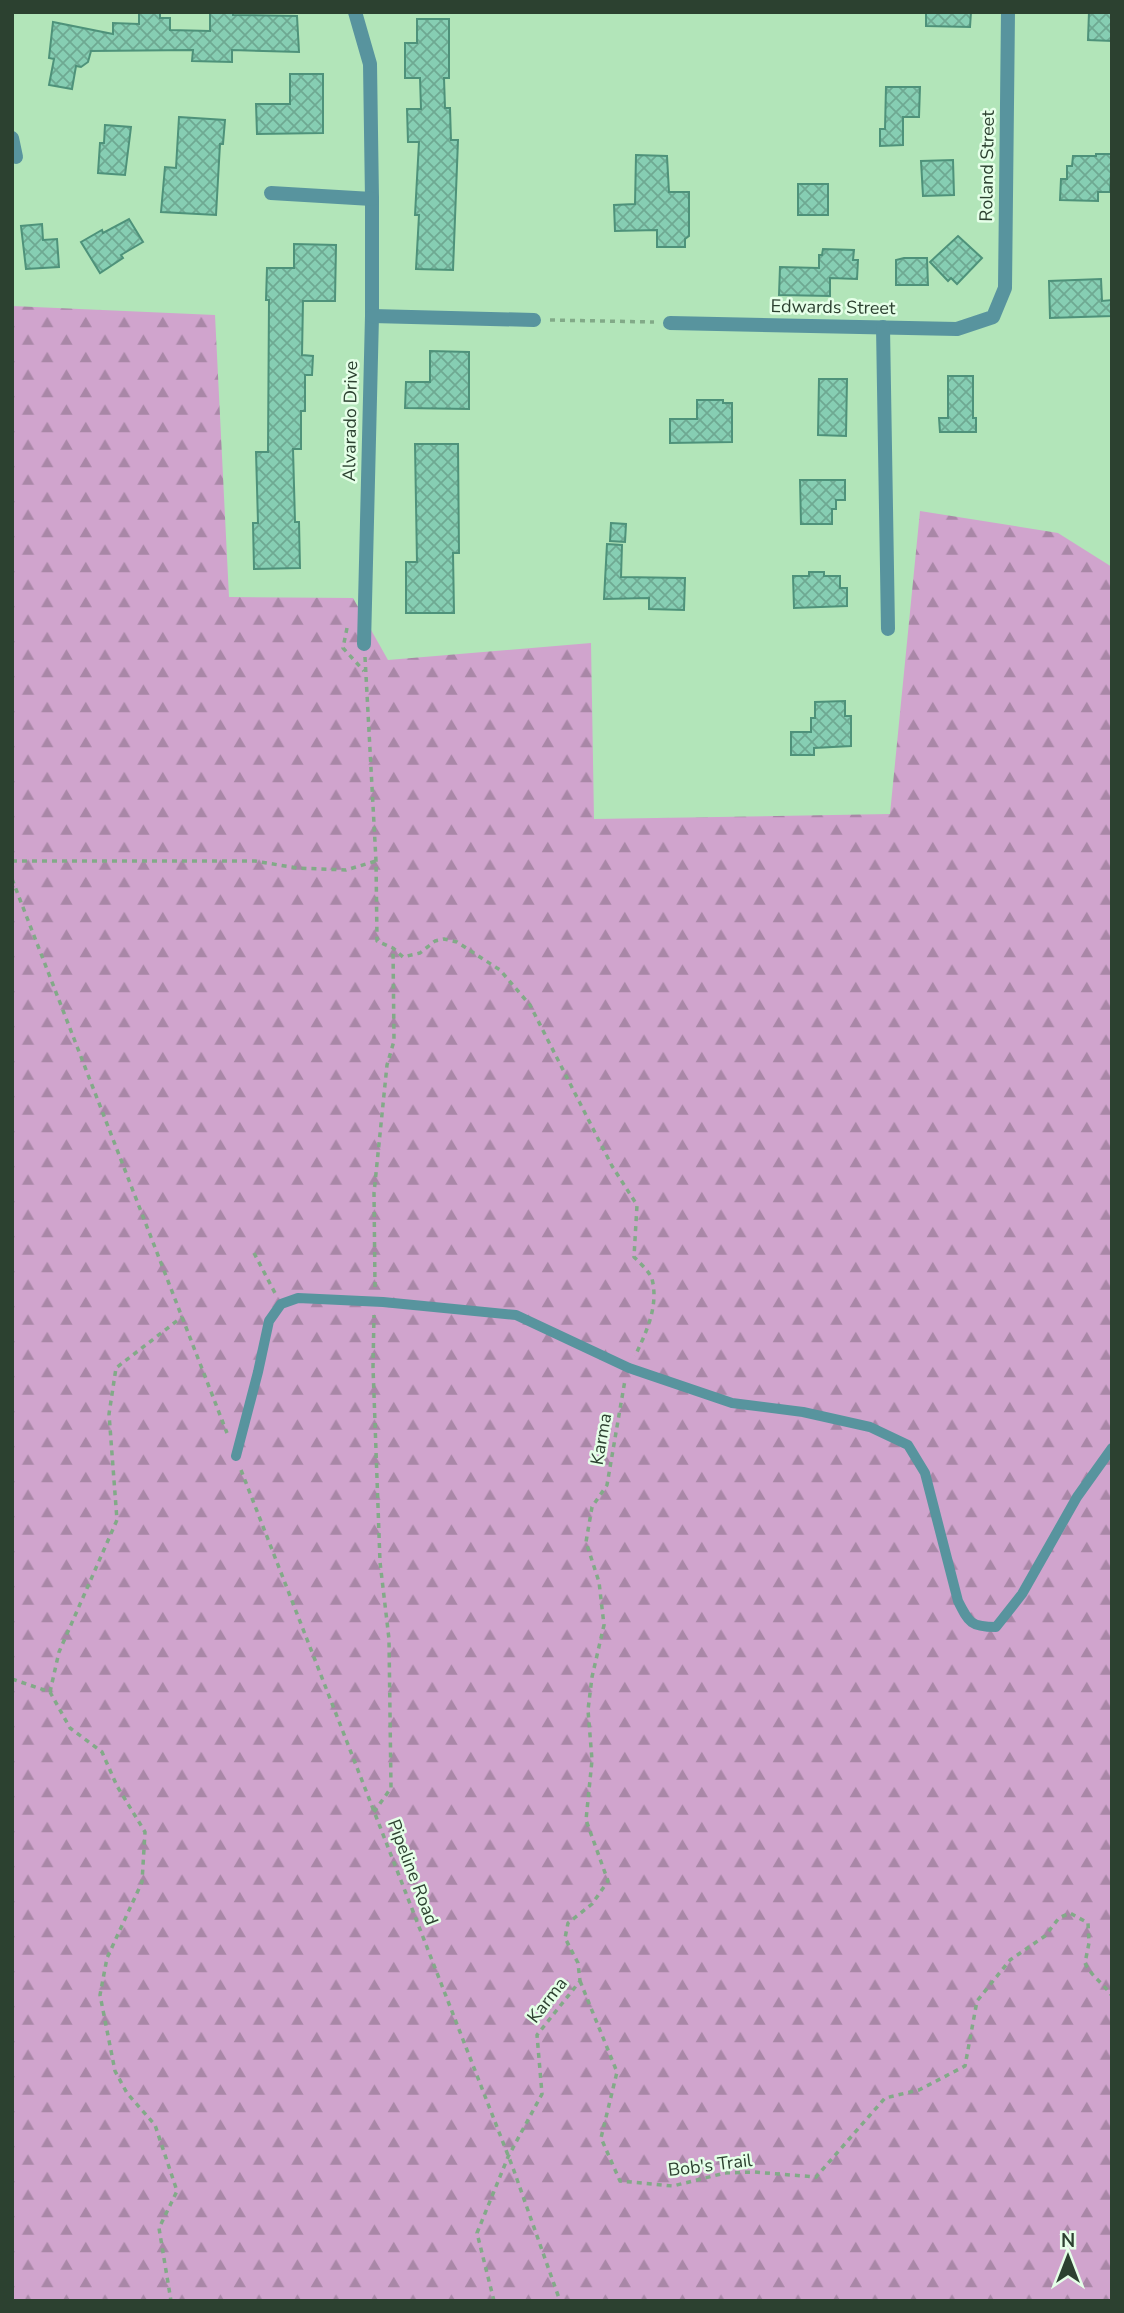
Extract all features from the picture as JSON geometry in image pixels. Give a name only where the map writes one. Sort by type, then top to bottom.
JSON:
[{"type":"street","name":"Alvarado Drive","points":[[355,12],[370,64],[372,199],[372,317],[364,644]]},
{"type":"street","name":"Roland Street","points":[[993,317],[1005,288],[1008,12]]},
{"type":"street","points":[[12,138],[16,157]]},
{"type":"street","points":[[271,193],[372,199]]},
{"type":"street","points":[[372,317],[534,320]]},
{"type":"street","name":"Edwards Street","points":[[670,323],[957,329],[993,317]]},
{"type":"street","points":[[883,327],[888,629]]},
{"type":"lane","points":[[236,1456],[269,1321],[281,1304],[298,1298],[374,1301],[516,1315],[629,1368],[733,1404],[803,1412],[870,1427],[908,1446],[925,1473],[958,1601],[968,1621],[979,1628],[996,1628],[1022,1594],[1076,1497],[1112,1448]]},
{"type":"path","points":[[534,320],[670,323]]},
{"type":"path","points":[[364,644],[376,861],[377,941],[393,948],[394,1041],[387,1065],[374,1193],[373,1367],[380,1562],[389,1639],[391,1788],[374,1812]]},
{"type":"path","points":[[12,861],[255,861],[296,868],[346,870],[376,861]]},
{"type":"path","name":"Pipeline Road","points":[[12,879],[508,2157],[560,2301]]},
{"type":"path","name":"Karma","points":[[393,948],[403,957],[421,953],[435,941],[444,939],[457,942],[500,970],[530,1004],[612,1167],[637,1205],[634,1256],[652,1277],[654,1302],[646,1333],[626,1378],[607,1485],[592,1507],[586,1542],[599,1582],[604,1625],[588,1710],[592,1760],[586,1820],[607,1881],[592,1904],[568,1923],[565,1938],[578,1963],[580,1982],[537,2035],[542,2094],[508,2157],[477,2233],[494,2301]]},
{"type":"path","points":[[254,1253],[281,1304]]},
{"type":"path","points":[[171,2301],[159,2228],[177,2191],[155,2125],[127,2093],[115,2071],[100,1995],[107,1958],[142,1882],[145,1832],[117,1786],[102,1752],[70,1728],[50,1692],[59,1652],[117,1520],[109,1414],[116,1368],[182,1317]]},
{"type":"path","points":[[12,1679],[50,1692]]},
{"type":"path","name":"Bob's Trail","points":[[580,1982],[617,2071],[601,2138],[620,2181],[673,2186],[725,2173],[754,2172],[816,2178],[885,2098],[919,2090],[965,2066],[976,2001],[1010,1960],[1045,1936],[1059,1917],[1070,1913],[1088,1923],[1089,1943],[1084,1963],[1112,1996]]},
{"type":"green space","points":[[12,306],[215,315],[229,597],[353,598],[388,660],[591,643],[594,819],[890,814],[920,511],[1058,533],[1112,567],[1112,2301],[12,2301]]},
{"type":"building","points":[[139,12],[160,12],[160,18],[170,18],[170,30],[210,31],[210,12],[297,16],[299,52],[232,50],[232,62],[192,61],[193,50],[91,51],[88,62],[81,67],[76,66],[72,89],[49,85],[54,59],[49,58],[53,22],[113,34],[113,23],[139,24]]},
{"type":"building","points":[[926,12],[971,12],[970,27],[926,26]]},
{"type":"building","points":[[1089,12],[1112,12],[1112,41],[1088,40]]},
{"type":"building","points":[[417,19],[449,19],[449,78],[444,78],[445,108],[450,108],[451,140],[458,140],[453,270],[416,269],[419,215],[415,215],[419,142],[408,142],[407,109],[421,109],[420,78],[405,78],[405,43],[417,43]]},
{"type":"building","points":[[290,74],[323,74],[323,133],[257,134],[256,104],[290,104]]},
{"type":"building","points":[[886,87],[920,87],[919,117],[903,117],[903,145],[880,146],[880,129],[885,129]]},
{"type":"building","points":[[179,117],[225,120],[223,144],[220,144],[216,215],[161,212],[165,167],[176,168]]},
{"type":"building","points":[[105,125],[131,127],[125,175],[98,173],[100,143],[104,143]]},
{"type":"building","points":[[1112,154],[1110,192],[1098,192],[1098,201],[1060,200],[1061,179],[1067,179],[1067,166],[1072,166],[1073,156]]},
{"type":"building","points":[[636,155],[667,156],[669,192],[689,192],[689,236],[685,239],[685,247],[657,247],[657,230],[615,231],[614,205],[635,204]]},
{"type":"building","points":[[953,160],[954,195],[923,196],[921,161]]},
{"type":"building","points":[[798,184],[828,184],[828,215],[798,215]]},
{"type":"building","points":[[129,219],[143,242],[121,255],[123,258],[100,273],[81,242]]},
{"type":"building","points":[[42,224],[43,240],[57,239],[59,267],[26,269],[21,226]]},
{"type":"building","points":[[958,236],[982,258],[957,284],[951,278],[948,281],[930,262]]},
{"type":"building","points":[[294,244],[336,245],[335,301],[303,301],[302,355],[313,356],[312,375],[305,375],[301,449],[293,449],[295,522],[299,522],[300,568],[254,569],[253,523],[258,523],[256,452],[268,452],[267,268],[294,268]]},
{"type":"building","points":[[823,249],[854,250],[853,260],[858,260],[857,279],[830,278],[830,296],[779,295],[780,267],[819,268],[819,255],[822,255]]},
{"type":"building","points":[[927,258],[928,285],[896,285],[896,260]]},
{"type":"building","points":[[1101,279],[1102,301],[1112,300],[1112,316],[1050,318],[1049,281]]},
{"type":"building","points":[[430,351],[469,352],[469,409],[405,408],[406,382],[430,382]]},
{"type":"building","points":[[948,376],[973,376],[973,418],[976,418],[976,432],[940,432],[939,418],[948,418]]},
{"type":"building","points":[[819,379],[847,379],[846,436],[818,435]]},
{"type":"building","points":[[697,400],[723,400],[723,403],[732,403],[732,442],[670,443],[670,419],[697,419]]},
{"type":"building","points":[[415,444],[458,444],[459,553],[453,553],[454,613],[406,613],[406,562],[417,562]]},
{"type":"building","points":[[800,480],[845,480],[845,500],[836,500],[836,509],[832,509],[832,524],[801,524]]},
{"type":"building","points":[[611,523],[626,524],[625,542],[610,541]]},
{"type":"building","points":[[607,544],[622,545],[621,577],[685,578],[684,610],[649,609],[649,598],[604,599]]},
{"type":"building","points":[[809,572],[840,576],[840,588],[847,588],[847,606],[794,608],[793,576],[809,576]]},
{"type":"building","points":[[845,701],[845,716],[851,716],[851,746],[814,748],[814,755],[791,755],[791,732],[811,732],[811,718],[815,718],[815,702]]}]
